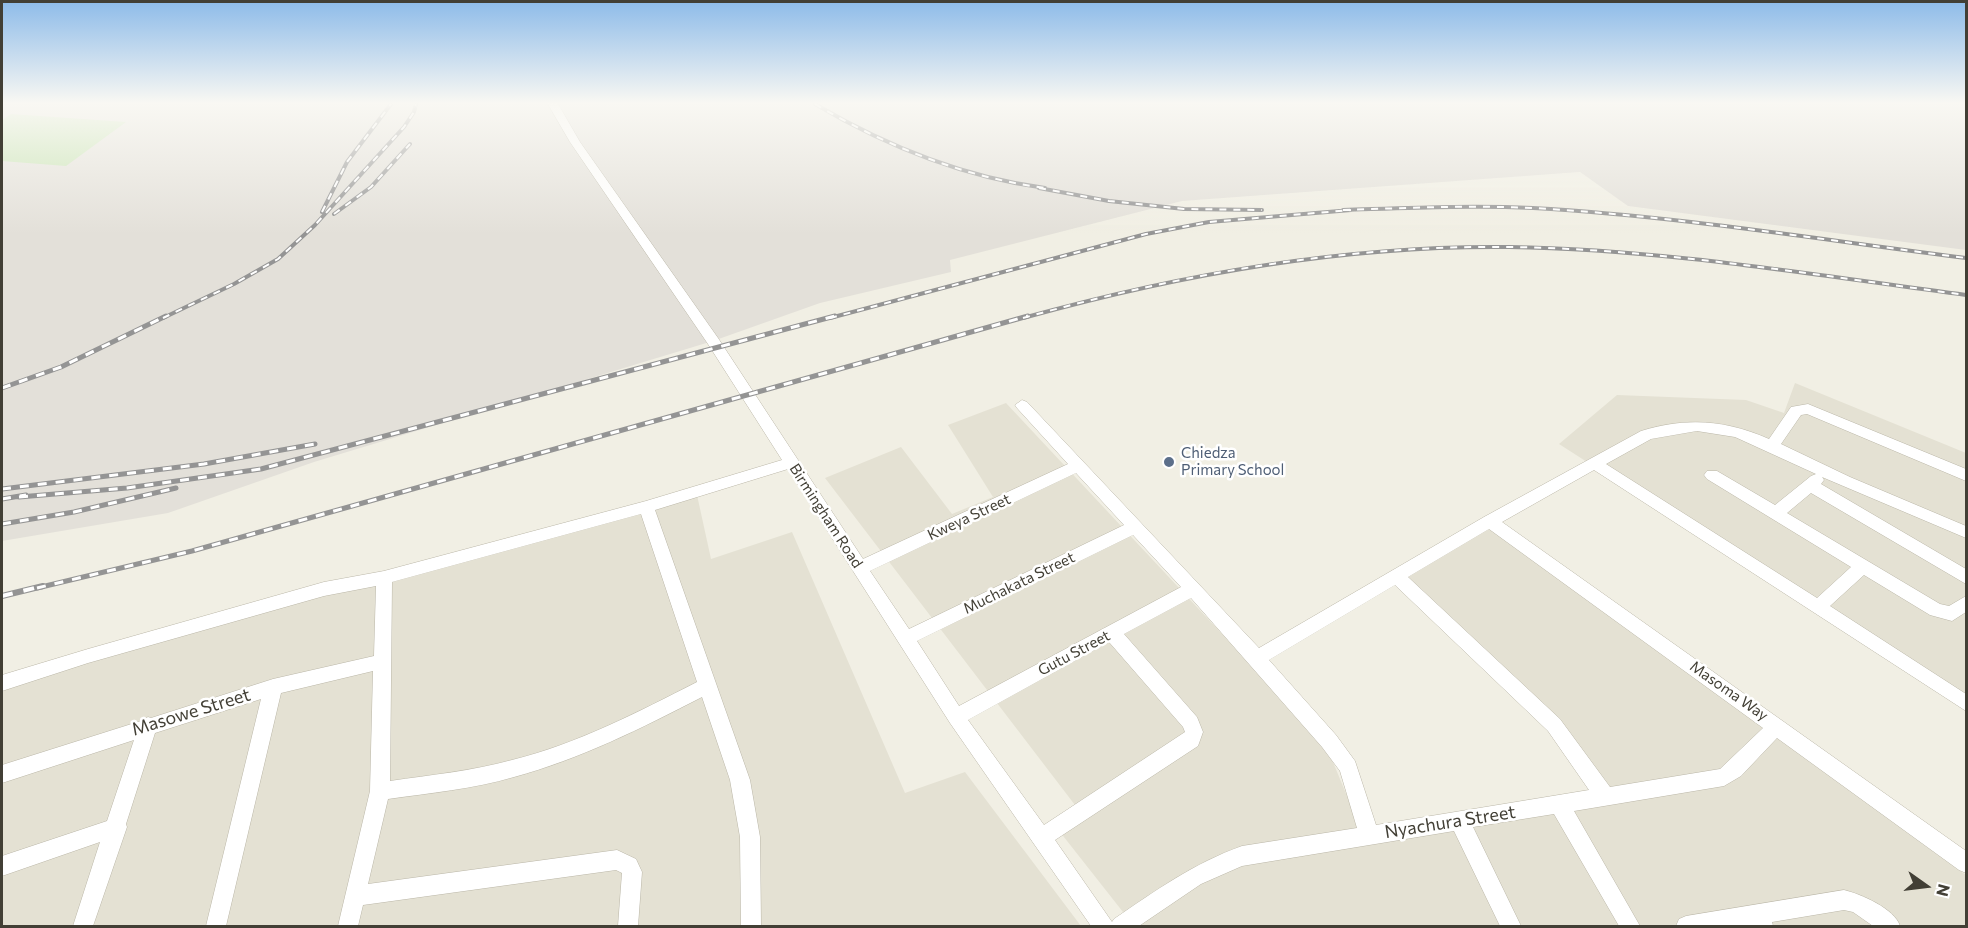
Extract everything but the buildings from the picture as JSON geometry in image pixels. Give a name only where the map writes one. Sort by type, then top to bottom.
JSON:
[{"type":"street","name":"Birmingham Road","points":[[579,147],[713,341],[956,717],[1103,927]]},
{"type":"street","points":[[1022,405],[1257,658],[1329,741],[1348,767],[1369,835]]},
{"type":"street","points":[[1772,446],[1797,411],[1808,409],[1966,475]]},
{"type":"street","points":[[1257,658],[1491,521],[1646,435],[1665,428],[1697,426],[1726,429],[1772,446],[1826,473],[1966,532]]},
{"type":"street","points":[[2,682],[324,589],[384,578],[646,507],[792,462]]},
{"type":"street","points":[[1594,463],[1819,606],[1966,703]]},
{"type":"street","name":"Kweya Street","points":[[860,568],[1078,466]]},
{"type":"street","points":[[1775,514],[1826,473]]},
{"type":"street","points":[[1712,475],[1862,567],[1944,614],[1952,614],[1966,603]]},
{"type":"street","points":[[1810,485],[1966,577]]},
{"type":"street","points":[[646,507],[742,791],[750,837],[751,927]]},
{"type":"street","name":"Masoma Way","points":[[1491,521],[1966,863]]},
{"type":"street","name":"Muchakata Street","points":[[904,639],[1134,526]]},
{"type":"street","points":[[1819,606],[1862,567]]},
{"type":"street","points":[[1397,577],[1554,725],[1605,796]]},
{"type":"street","points":[[348,927],[380,791],[384,578]]},
{"type":"street","name":"Gutu Street","points":[[956,717],[1192,589]]},
{"type":"street","points":[[1041,838],[1191,740],[1194,732],[1191,723],[1112,632]]},
{"type":"street","name":"Masowe Street","points":[[2,774],[148,725],[273,687],[383,661]]},
{"type":"street","points":[[380,791],[459,780],[530,764],[640,720],[707,686]]},
{"type":"street","points":[[216,927],[273,687]]},
{"type":"street","points":[[83,927],[148,725]]},
{"type":"street","name":"Nyachura Street","points":[[1121,927],[1222,861],[1724,777],[1734,770],[1777,726]]},
{"type":"street","points":[[1560,806],[1630,927]]},
{"type":"street","points":[[1460,821],[1511,927]]},
{"type":"street","points":[[2,866],[117,826]]},
{"type":"street","points":[[356,896],[617,860],[629,866],[632,872],[628,927]]},
{"type":"street","points":[[1686,927],[1759,920],[1844,900],[1857,903],[1890,927]]},
{"type":"shaded area","points":[[2,147],[1966,147],[1966,250],[1628,206],[1580,172],[1182,201],[950,260],[951,272],[820,303],[713,341],[314,462],[168,513],[2,541]]},
{"type":"shaded area","points":[[1795,383],[1966,453],[1966,705],[1559,444],[1617,395],[1746,400],[1784,413]]},
{"type":"shaded area","points":[[1006,403],[1326,745],[1365,840],[1602,805],[1561,724],[1396,582],[1485,523],[1966,875],[1966,926],[1134,926],[1060,832],[1078,809],[825,478],[901,447],[952,514],[993,497],[948,425]]},
{"type":"shaded area","points":[[697,495],[711,559],[792,532],[905,793],[965,772],[1081,926],[2,926],[2,686],[125,646]]},
{"type":"green space","points":[[2,147],[91,147],[66,166],[2,161]]},
{"type":"railway","points":[[322,212],[347,162],[358,147]]},
{"type":"railway","points":[[163,318],[234,284],[278,259],[315,225],[386,147]]},
{"type":"railway","points":[[334,214],[371,187],[407,147]]},
{"type":"railway","points":[[900,147],[955,168],[1014,183],[1045,188]]},
{"type":"railway","points":[[1039,188],[1109,201],[1184,209],[1262,210]]},
{"type":"railway","points":[[1343,210],[1486,207],[1587,212],[1696,223],[1966,258]]},
{"type":"railway","points":[[830,318],[1146,234],[1209,222],[1351,210]]},
{"type":"railway","points":[[1023,318],[1142,288],[1263,265],[1386,251],[1447,248],[1566,249],[1681,258],[1966,295]]},
{"type":"railway","points":[[2,388],[61,367],[166,316]]},
{"type":"railway","points":[[19,497],[127,488],[261,469],[835,316]]},
{"type":"railway","points":[[37,588],[192,551],[1028,316]]},
{"type":"railway","points":[[2,489],[204,464],[315,444]]},
{"type":"railway","points":[[2,524],[74,512],[176,488]]},
{"type":"railway","points":[[2,499],[26,495]]},
{"type":"railway","points":[[2,596],[43,586]]},
{"type":"place","name":"Chiedza Primary School","points":[[1169,462]]}]
